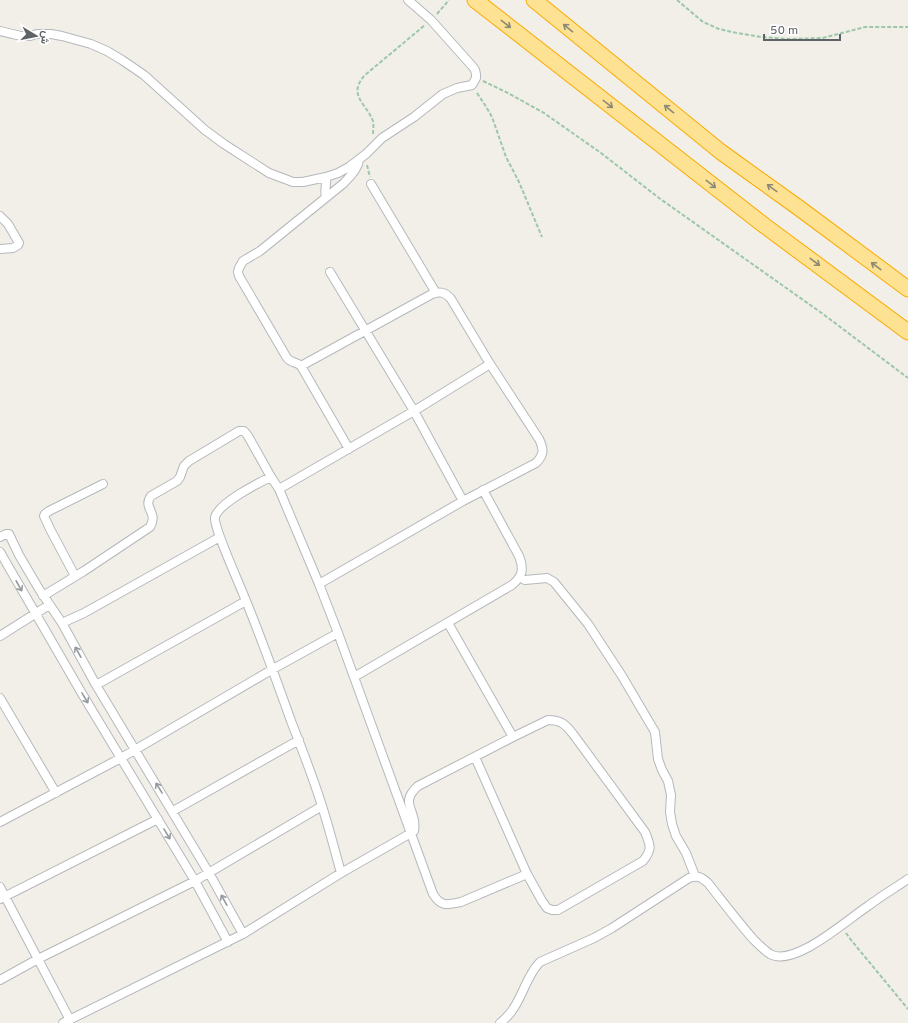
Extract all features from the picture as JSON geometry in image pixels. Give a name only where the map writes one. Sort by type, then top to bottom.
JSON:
[{"type":"highway","points":[[475,0],[759,221],[908,332]]},
{"type":"highway","points":[[534,0],[721,152],[908,289]]},
{"type":"street","points":[[0,31],[21,36],[51,34],[62,36],[91,44],[107,51],[144,75],[205,130],[244,158],[269,173],[293,182],[303,182],[326,177],[349,167],[366,154],[382,138],[414,118],[443,94],[457,88],[465,87],[474,82],[476,74],[473,67],[431,20],[408,0]]},
{"type":"street","points":[[349,449],[301,366],[291,362],[287,358],[238,272],[243,261],[260,250],[344,183],[357,167],[359,160]]},
{"type":"street","points":[[326,177],[326,197]]},
{"type":"street","points":[[371,184],[436,293]]},
{"type":"street","points":[[0,216],[8,224],[19,243],[13,248],[0,249]]},
{"type":"street","points":[[330,272],[414,411],[463,501]]},
{"type":"street","points":[[301,366],[436,293],[444,293],[451,299],[490,364],[542,444],[540,459],[536,463],[463,501],[319,584]]},
{"type":"street","points":[[279,489],[414,411],[490,364]]},
{"type":"street","points":[[43,596],[150,527],[153,522],[153,516],[148,505],[148,500],[151,496],[177,481],[184,466],[189,461],[239,430],[244,431],[279,489],[319,584],[338,632],[433,894],[438,901],[443,904],[452,904],[461,902],[527,874]]},
{"type":"street","points":[[271,477],[234,498],[221,508],[215,521],[299,740],[322,806],[341,873]]},
{"type":"street","points":[[75,576],[44,516],[49,511],[103,484]]},
{"type":"street","points":[[354,677],[512,585],[520,577],[522,566],[519,556],[483,490]]},
{"type":"street","points":[[0,537],[9,534],[43,596],[62,623],[96,685],[210,873],[243,934]]},
{"type":"street","points":[[62,623],[84,613],[220,537]]},
{"type":"street","points":[[0,552],[195,881],[228,942]]},
{"type":"street","points":[[8,566],[21,558]]},
{"type":"street","points":[[520,577],[526,580],[547,578],[554,582],[588,624],[649,720],[655,732],[658,759],[668,781],[671,796],[670,812],[672,824],[695,876]]},
{"type":"street","points":[[96,685],[246,601]]},
{"type":"street","points":[[0,636],[49,605]]},
{"type":"street","points":[[448,623],[513,737]]},
{"type":"street","points":[[0,822],[121,758],[338,632]]},
{"type":"street","points":[[0,698],[56,793]]},
{"type":"street","points":[[0,887],[2,898],[38,959],[66,1021],[243,934],[341,873],[411,833],[414,830],[415,825],[414,816],[409,805],[409,797],[418,786],[513,737],[548,720],[561,722],[568,727],[645,832],[650,848],[648,855],[643,861],[558,910],[547,908],[527,874],[475,757]]},
{"type":"street","points":[[173,811],[299,740]]},
{"type":"street","points":[[0,980],[38,959],[210,873],[322,806]]},
{"type":"street","points":[[2,898],[158,819]]},
{"type":"street","points":[[500,1023],[512,1011],[531,974],[540,962],[594,938],[612,928],[688,878],[695,876],[702,878],[708,883],[746,930],[765,950],[778,957],[790,956],[803,951],[908,879]]},
{"type":"path","points":[[371,139],[374,125],[360,101],[358,86],[360,80],[431,20],[449,0]]},
{"type":"path","points":[[677,0],[703,22],[719,29],[761,37],[789,39],[823,38],[865,27],[908,27]]},
{"type":"path","points":[[474,82],[492,118],[506,157],[519,182],[542,237]]},
{"type":"path","points":[[474,82],[508,92],[544,113],[601,153],[659,198],[823,314],[908,378]]},
{"type":"path","points":[[366,154],[371,184]]},
{"type":"path","points":[[841,925],[851,940],[908,1009]]}]
